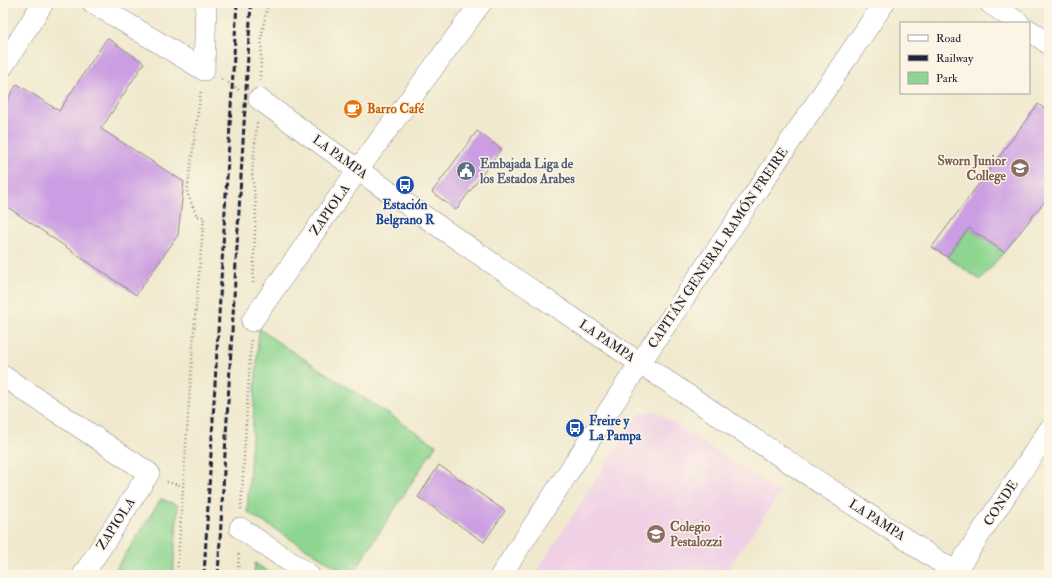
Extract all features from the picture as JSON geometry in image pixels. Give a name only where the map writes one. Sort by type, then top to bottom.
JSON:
[{"type":"street","points":[[3,66],[43,3]]},
{"type":"street","points":[[93,3],[204,70],[206,3]]},
{"type":"street","name":"ZAPIOLA","points":[[252,321],[358,171],[481,3]]},
{"type":"street","name":"CAPITÁN GENERAL RAMÓN FREIRE","points":[[501,575],[640,363],[884,3]]},
{"type":"street","points":[[990,3],[1018,22]]},
{"type":"street","points":[[1030,31],[1049,44]]},
{"type":"street","name":"LA PAMPA","points":[[259,99],[358,171],[640,363],[956,574]]},
{"type":"street","name":"ZAPIOLA","points":[[3,376],[149,473],[83,575]]},
{"type":"street","name":"CONDE","points":[[956,574],[1049,430]]},
{"type":"street","points":[[240,528],[309,575]]},
{"type":"path","points":[[253,290],[256,205],[252,174],[259,99],[262,33],[268,3]]},
{"type":"path","points":[[177,575],[194,330],[204,217],[197,216],[187,194],[204,70],[233,86],[246,96],[259,99]]},
{"type":"path","points":[[240,528],[252,321]]},
{"type":"path","points":[[168,483],[183,486]]},
{"type":"shaded area","name":"Colegio Pestalozzi","points":[[655,411],[780,493],[724,575],[534,575],[639,414]]},
{"type":"green space","points":[[969,228],[1004,252],[980,280],[947,257]]},
{"type":"green space","points":[[259,328],[436,445],[352,575],[349,575],[247,512]]},
{"type":"green space","points":[[161,499],[178,505],[173,575],[112,575]]},
{"type":"green space","points":[[255,563],[273,575],[254,575]]},
{"type":"building","points":[[107,38],[144,63],[101,129],[184,182],[178,235],[136,295],[3,204],[3,107],[17,84],[59,111]]},
{"type":"building","name":"Sworn Junior College","points":[[1038,104],[1049,112],[1049,196],[1004,252],[969,228],[947,257],[932,247]]},
{"type":"building","name":"Embajada Liga de los Estados Arabes","points":[[477,131],[501,149],[456,210],[432,192]]},
{"type":"building","points":[[439,465],[505,511],[484,542],[418,497]]},
{"type":"railway","points":[[204,575],[237,3]]},
{"type":"railway","points":[[218,575],[251,3]]},
{"type":"place","name":"Barro Café","points":[[353,109]]},
{"type":"place","name":"Sworn Junior College","points":[[1020,168]]},
{"type":"place","name":"Embajada Liga de los Estados Arabes","points":[[466,171]]},
{"type":"place","name":"Estación Belgrano R","points":[[405,185]]},
{"type":"place","name":"Freire y La Pampa","points":[[575,428]]},
{"type":"place","name":"Colegio Pestalozzi","points":[[656,534]]}]
